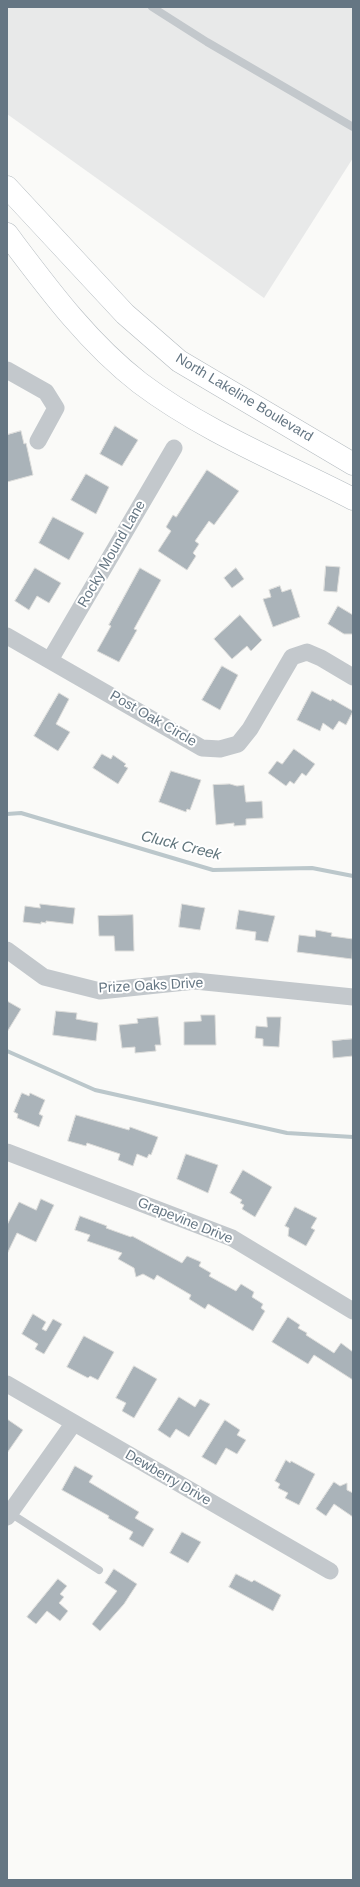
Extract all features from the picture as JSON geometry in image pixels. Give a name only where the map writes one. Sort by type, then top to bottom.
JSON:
[{"type":"main road","name":"North Lakeline Boulevard","points":[[7,188],[125,314],[179,361],[353,464]]},
{"type":"main road","points":[[7,234],[58,301],[96,343],[140,382],[189,416],[245,447],[353,498]]},
{"type":"street","points":[[7,370],[46,392],[56,408],[38,441]]},
{"type":"street","name":"Rocky Mound Lane","points":[[50,660],[174,448]]},
{"type":"street","name":"Post Oak Circle","points":[[7,636],[202,748],[220,749],[238,744],[250,729],[292,657],[307,652],[321,658],[353,677]]},
{"type":"street","name":"Prize Oaks Drive","points":[[7,950],[44,977],[100,991],[195,981],[353,997]]},
{"type":"street","name":"Grapevine Drive","points":[[7,1152],[232,1238],[350,1304]]},
{"type":"street","name":"Dewberry Drive","points":[[7,1384],[73,1424],[330,1571]]},
{"type":"street","points":[[9,1515],[73,1424]]},
{"type":"lane","points":[[152,7],[207,42],[353,127]]},
{"type":"lane","points":[[9,1515],[99,1570]]},
{"type":"shaded area","points":[[7,7],[353,7],[353,158],[264,298],[7,114]]},
{"type":"building","points":[[115,426],[138,440],[122,466],[100,454]]},
{"type":"building","points":[[21,431],[24,444],[26,443],[33,475],[7,482],[7,435]]},
{"type":"building","points":[[207,470],[239,491],[214,525],[209,521],[195,541],[199,544],[193,553],[196,556],[187,570],[158,551],[171,531],[166,527],[173,515],[176,517]]},
{"type":"building","points":[[86,474],[109,487],[96,514],[71,500]]},
{"type":"building","points":[[53,517],[84,533],[69,560],[39,543]]},
{"type":"building","points":[[326,566],[340,567],[337,592],[324,591]]},
{"type":"building","points":[[35,568],[61,583],[49,603],[37,596],[29,610],[15,601]]},
{"type":"building","points":[[140,568],[161,580],[134,629],[137,630],[119,662],[97,651],[111,626],[109,625]]},
{"type":"building","points":[[236,568],[244,579],[232,588],[224,578]]},
{"type":"building","points":[[280,586],[282,592],[291,589],[300,617],[273,627],[263,599],[271,597],[269,590]]},
{"type":"building","points":[[338,606],[353,615],[353,634],[344,634],[328,624]]},
{"type":"building","points":[[240,615],[262,640],[251,651],[247,646],[232,659],[214,639]]},
{"type":"building","points":[[222,666],[238,675],[220,710],[202,700]]},
{"type":"building","points":[[312,691],[331,701],[332,699],[353,711],[346,725],[339,721],[333,730],[323,723],[320,731],[297,720]]},
{"type":"building","points":[[59,693],[69,699],[56,724],[70,732],[58,751],[34,736]]},
{"type":"building","points":[[294,749],[315,764],[306,776],[302,773],[294,784],[290,781],[286,786],[268,773],[277,761],[282,764]]},
{"type":"building","points":[[102,754],[111,759],[113,755],[126,764],[124,766],[128,768],[118,784],[93,768]]},
{"type":"building","points":[[171,771],[201,780],[190,810],[187,809],[186,812],[159,802]]},
{"type":"building","points":[[230,784],[237,786],[244,785],[246,802],[262,801],[263,818],[246,819],[246,825],[234,826],[234,823],[216,825],[213,785]]},
{"type":"building","points":[[40,904],[75,908],[73,924],[46,921],[46,923],[41,922],[41,924],[23,922],[25,906],[40,908]]},
{"type":"building","points":[[182,904],[205,908],[200,930],[179,927]]},
{"type":"building","points":[[239,910],[275,916],[268,942],[255,940],[256,932],[236,929]]},
{"type":"building","points":[[133,915],[134,951],[115,951],[114,936],[99,936],[98,916]]},
{"type":"building","points":[[316,930],[332,933],[331,936],[353,939],[352,959],[297,952],[299,935],[315,937]]},
{"type":"building","points":[[7,1001],[21,1009],[7,1032]]},
{"type":"building","points":[[56,1011],[77,1013],[76,1019],[98,1023],[96,1041],[53,1035]]},
{"type":"building","points":[[201,1015],[215,1015],[216,1045],[184,1045],[184,1022],[201,1021]]},
{"type":"building","points":[[158,1017],[161,1045],[155,1045],[156,1051],[135,1053],[135,1047],[122,1048],[119,1025],[138,1023],[137,1019]]},
{"type":"building","points":[[267,1017],[281,1017],[279,1047],[263,1046],[263,1039],[255,1038],[256,1026],[267,1027]]},
{"type":"building","points":[[353,1039],[353,1056],[333,1058],[332,1041]]},
{"type":"building","points":[[22,1093],[29,1096],[30,1093],[45,1100],[39,1114],[43,1116],[39,1127],[17,1118],[18,1114],[14,1112]]},
{"type":"building","points":[[76,1115],[129,1130],[130,1127],[158,1137],[151,1155],[149,1154],[147,1158],[137,1154],[133,1166],[118,1160],[120,1154],[87,1143],[86,1146],[68,1141]]},
{"type":"building","points":[[186,1154],[218,1165],[208,1193],[177,1179]]},
{"type":"building","points":[[243,1170],[272,1187],[255,1217],[242,1209],[244,1205],[240,1203],[242,1200],[230,1193]]},
{"type":"building","points":[[41,1199],[54,1205],[36,1242],[17,1233],[7,1254],[7,1225],[19,1202],[36,1210]]},
{"type":"building","points":[[295,1207],[317,1218],[311,1228],[315,1230],[306,1246],[288,1236],[289,1228],[285,1226]]},
{"type":"building","points":[[80,1216],[107,1226],[106,1228],[131,1237],[132,1236],[182,1263],[187,1256],[201,1262],[199,1266],[211,1273],[209,1276],[236,1291],[241,1284],[254,1292],[252,1297],[263,1304],[261,1308],[265,1311],[253,1331],[208,1304],[205,1309],[189,1299],[191,1295],[157,1275],[154,1280],[143,1274],[136,1277],[134,1268],[118,1259],[122,1253],[87,1241],[90,1235],[75,1230]]},
{"type":"building","points":[[33,1314],[46,1322],[42,1329],[46,1331],[53,1319],[62,1324],[44,1354],[35,1349],[38,1344],[22,1334]]},
{"type":"building","points":[[288,1317],[300,1325],[298,1328],[307,1333],[306,1335],[334,1353],[341,1343],[353,1352],[353,1380],[314,1355],[308,1364],[272,1342]]},
{"type":"building","points":[[84,1336],[114,1352],[98,1380],[90,1376],[88,1378],[67,1367]]},
{"type":"building","points":[[134,1366],[157,1379],[134,1418],[122,1411],[126,1403],[116,1398]]},
{"type":"building","points":[[179,1397],[195,1407],[200,1399],[210,1404],[189,1437],[176,1429],[170,1438],[158,1430]]},
{"type":"building","points":[[7,1419],[23,1430],[7,1453]]},
{"type":"building","points":[[225,1420],[240,1430],[237,1435],[246,1440],[237,1454],[226,1448],[216,1465],[202,1457]]},
{"type":"building","points":[[286,1460],[290,1463],[291,1461],[315,1474],[299,1505],[285,1498],[288,1493],[278,1488],[280,1484],[275,1481]]},
{"type":"building","points":[[75,1466],[93,1476],[89,1482],[139,1512],[135,1518],[154,1529],[143,1547],[129,1539],[133,1532],[108,1518],[109,1516],[62,1490]]},
{"type":"building","points":[[334,1482],[340,1486],[347,1483],[347,1490],[353,1493],[353,1517],[334,1504],[326,1516],[316,1509]]},
{"type":"building","points":[[182,1532],[201,1542],[188,1563],[170,1553]]},
{"type":"building","points":[[114,1569],[137,1584],[124,1604],[100,1631],[92,1624],[117,1591],[105,1583]]},
{"type":"building","points":[[236,1574],[252,1582],[254,1580],[281,1595],[273,1611],[229,1587]]},
{"type":"building","points":[[58,1579],[67,1586],[60,1594],[64,1597],[59,1603],[68,1611],[60,1621],[47,1611],[36,1624],[27,1617]]},
{"type":"waterway","name":"Cluck Creek","points":[[7,814],[21,813],[213,870],[312,868],[353,876]]},
{"type":"waterway","points":[[7,1051],[95,1090],[287,1133],[353,1137]]}]
